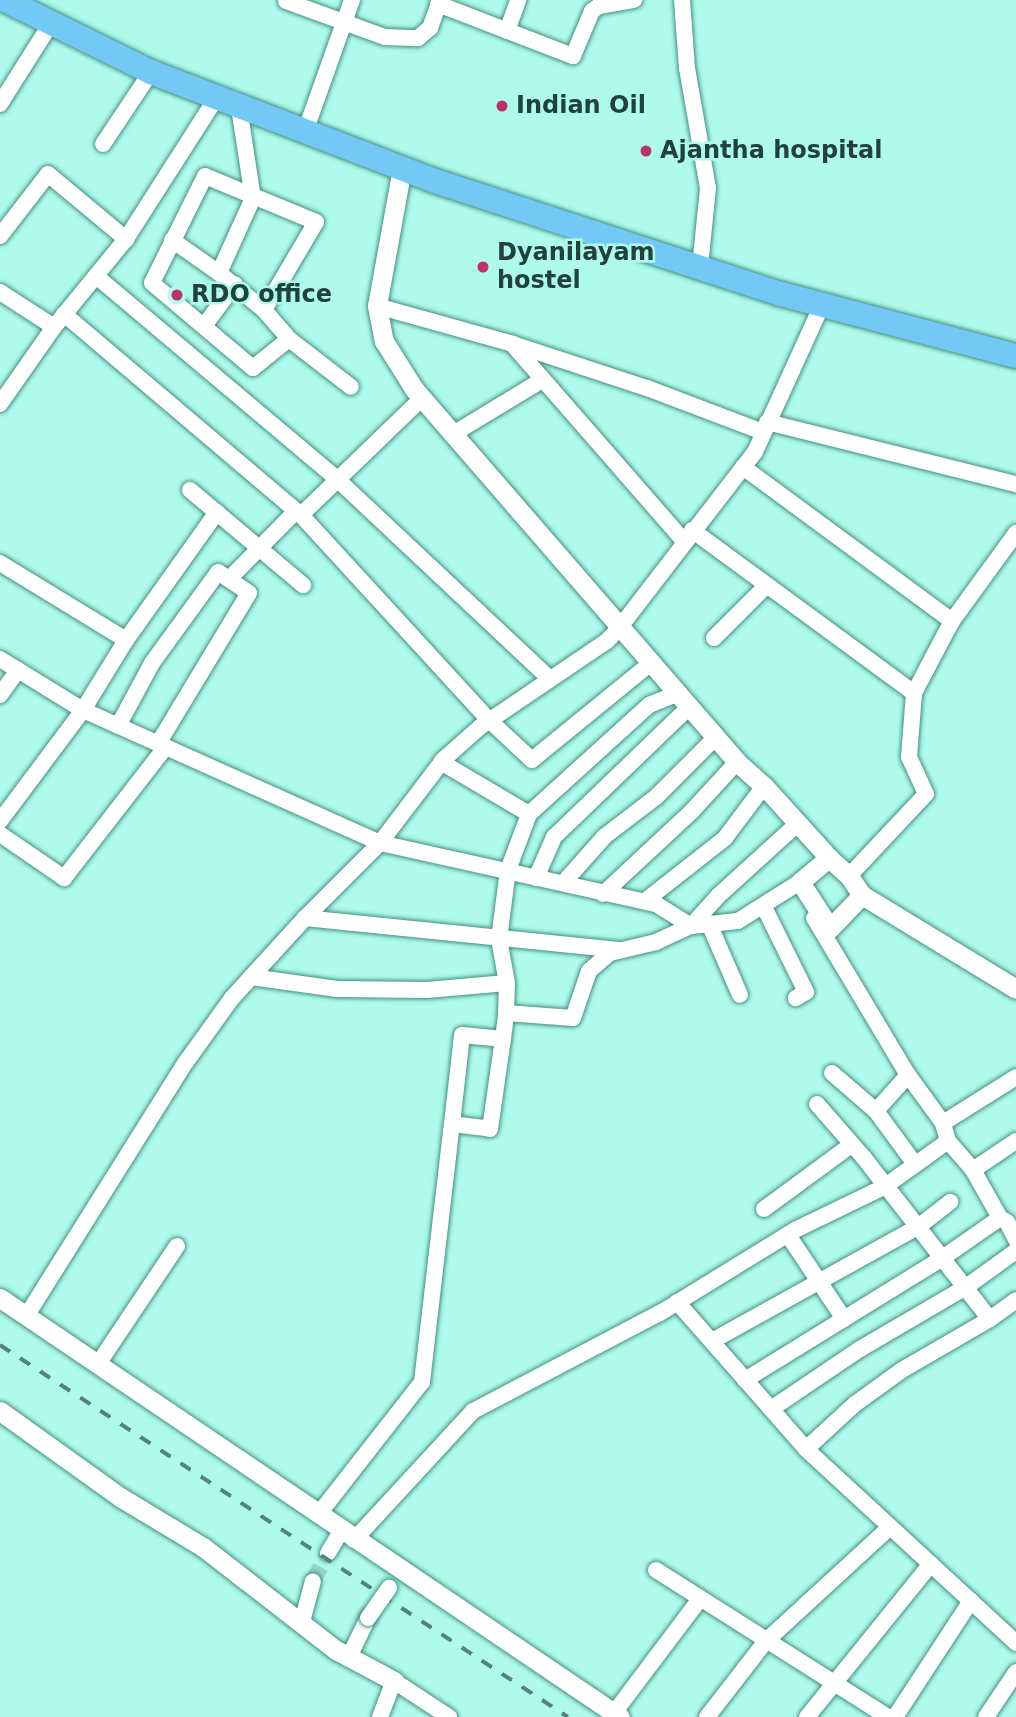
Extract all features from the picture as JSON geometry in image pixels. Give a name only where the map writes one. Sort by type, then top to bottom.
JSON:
[{"type":"main road","points":[[5,0],[50,25],[151,72],[402,168],[822,305],[1016,356]]},
{"type":"street","points":[[305,132],[352,0]]},
{"type":"street","points":[[507,31],[518,0]]},
{"type":"street","points":[[286,1],[384,37],[418,38],[430,28],[439,2],[573,56],[592,11],[599,6],[634,0]]},
{"type":"street","points":[[682,0],[687,68],[708,188],[700,267]]},
{"type":"street","points":[[3,93],[50,25]]},
{"type":"street","points":[[103,144],[151,72]]},
{"type":"street","points":[[219,273],[253,198],[227,103]]},
{"type":"street","points":[[0,404],[59,321],[126,239],[227,103]]},
{"type":"street","points":[[402,168],[377,306],[384,341],[422,398],[737,762],[764,786],[829,858],[849,876],[862,895],[1016,989]]},
{"type":"street","points":[[0,236],[48,174],[126,239]]},
{"type":"street","points":[[264,310],[316,222],[205,177],[152,283],[253,368],[289,339]]},
{"type":"street","points":[[172,240],[235,284],[264,310],[289,339],[351,387]]},
{"type":"street","points":[[96,276],[338,480],[550,679]]},
{"type":"street","points":[[204,326],[235,284]]},
{"type":"street","points":[[0,292],[59,321],[298,513],[490,721],[532,760],[651,663]]},
{"type":"street","points":[[27,1315],[186,1062],[232,998],[305,918],[380,843],[441,762],[490,721],[607,641],[620,627],[688,535],[755,452],[822,305]]},
{"type":"street","points":[[377,306],[513,344],[765,427],[1016,484]]},
{"type":"street","points":[[513,344],[542,380],[688,535],[914,693]]},
{"type":"street","points":[[453,433],[542,380]]},
{"type":"street","points":[[229,579],[298,513],[338,480],[422,398]]},
{"type":"street","points":[[743,467],[952,621]]},
{"type":"street","points":[[190,489],[303,584]]},
{"type":"street","points":[[0,821],[83,710],[127,639],[217,512]]},
{"type":"street","points":[[849,876],[926,794],[909,757],[914,693],[952,621],[1016,533]]},
{"type":"street","points":[[0,563],[127,639]]},
{"type":"street","points":[[0,834],[64,878],[162,746],[249,593],[218,572],[152,663],[118,726]]},
{"type":"street","points":[[714,638],[765,587]]},
{"type":"street","points":[[0,659],[83,710],[380,843],[536,878],[565,881],[603,894],[645,901],[656,904],[691,926],[738,921],[798,884],[829,858]]},
{"type":"street","points":[[0,695],[18,670]]},
{"type":"street","points":[[452,1124],[490,1129],[506,1013],[507,983],[499,939],[508,870],[529,814],[649,705],[685,700]]},
{"type":"street","points":[[536,878],[554,836],[685,700]]},
{"type":"street","points":[[565,881],[605,836],[656,797],[717,736]]},
{"type":"street","points":[[441,762],[529,814]]},
{"type":"street","points":[[603,894],[692,811],[737,762]]},
{"type":"street","points":[[645,901],[725,838],[764,786]]},
{"type":"street","points":[[506,1013],[572,1018],[589,971],[610,953],[656,942],[691,926],[718,896],[797,824]]},
{"type":"street","points":[[798,884],[830,928],[862,895]]},
{"type":"street","points":[[798,884],[908,1075],[943,1123],[948,1141],[973,1170],[1008,1219],[1016,1240]]},
{"type":"street","points":[[764,907],[806,992],[796,998]]},
{"type":"street","points":[[305,918],[623,950]]},
{"type":"street","points":[[710,926],[740,995]]},
{"type":"street","points":[[251,977],[337,989],[428,990],[507,983]]},
{"type":"street","points":[[318,1515],[422,1382],[462,1035],[503,1039]]},
{"type":"street","points":[[832,1073],[876,1111],[915,1164]]},
{"type":"street","points":[[876,1111],[908,1075]]},
{"type":"street","points":[[943,1123],[1016,1077]]},
{"type":"street","points":[[817,1104],[990,1319]]},
{"type":"street","points":[[328,1553],[473,1411],[677,1302],[788,1235],[884,1187],[948,1141]]},
{"type":"street","points":[[973,1170],[1016,1141]]},
{"type":"street","points":[[764,1209],[851,1145]]},
{"type":"street","points":[[712,1341],[918,1227],[950,1202]]},
{"type":"street","points":[[745,1380],[1008,1219]]},
{"type":"street","points":[[788,1235],[844,1319]]},
{"type":"street","points":[[98,1364],[177,1246]]},
{"type":"street","points":[[771,1409],[860,1349],[966,1287],[1016,1251]]},
{"type":"street","points":[[0,1298],[617,1715],[699,1600]]},
{"type":"street","points":[[806,1449],[855,1404],[902,1370],[990,1319],[1016,1300]]},
{"type":"street","points":[[677,1302],[806,1449],[1016,1643]]},
{"type":"street","points":[[0,1411],[120,1497],[203,1547],[349,1657],[394,1681],[449,1717]]},
{"type":"street","points":[[707,1717],[765,1642],[890,1527]]},
{"type":"street","points":[[807,1717],[931,1564]]},
{"type":"street","points":[[349,1657],[368,1618],[400,1570]]},
{"type":"street","points":[[656,1570],[765,1642],[888,1717]]},
{"type":"street","points":[[302,1622],[313,1581]]},
{"type":"street","points":[[895,1717],[971,1601]]},
{"type":"street","points":[[986,1717],[1016,1672]]},
{"type":"street","points":[[380,1717],[394,1681]]},
{"type":"tunnel","points":[[313,1581],[328,1553]]},
{"type":"railway","points":[[0,1345],[568,1717]]},
{"type":"place","name":"Indian Oil","points":[[502,106]]},
{"type":"place","name":"Ajantha hospital","points":[[646,151]]},
{"type":"place","name":"Dyanilayam hostel","points":[[483,267]]},
{"type":"place","name":"RDO office","points":[[177,295]]}]
